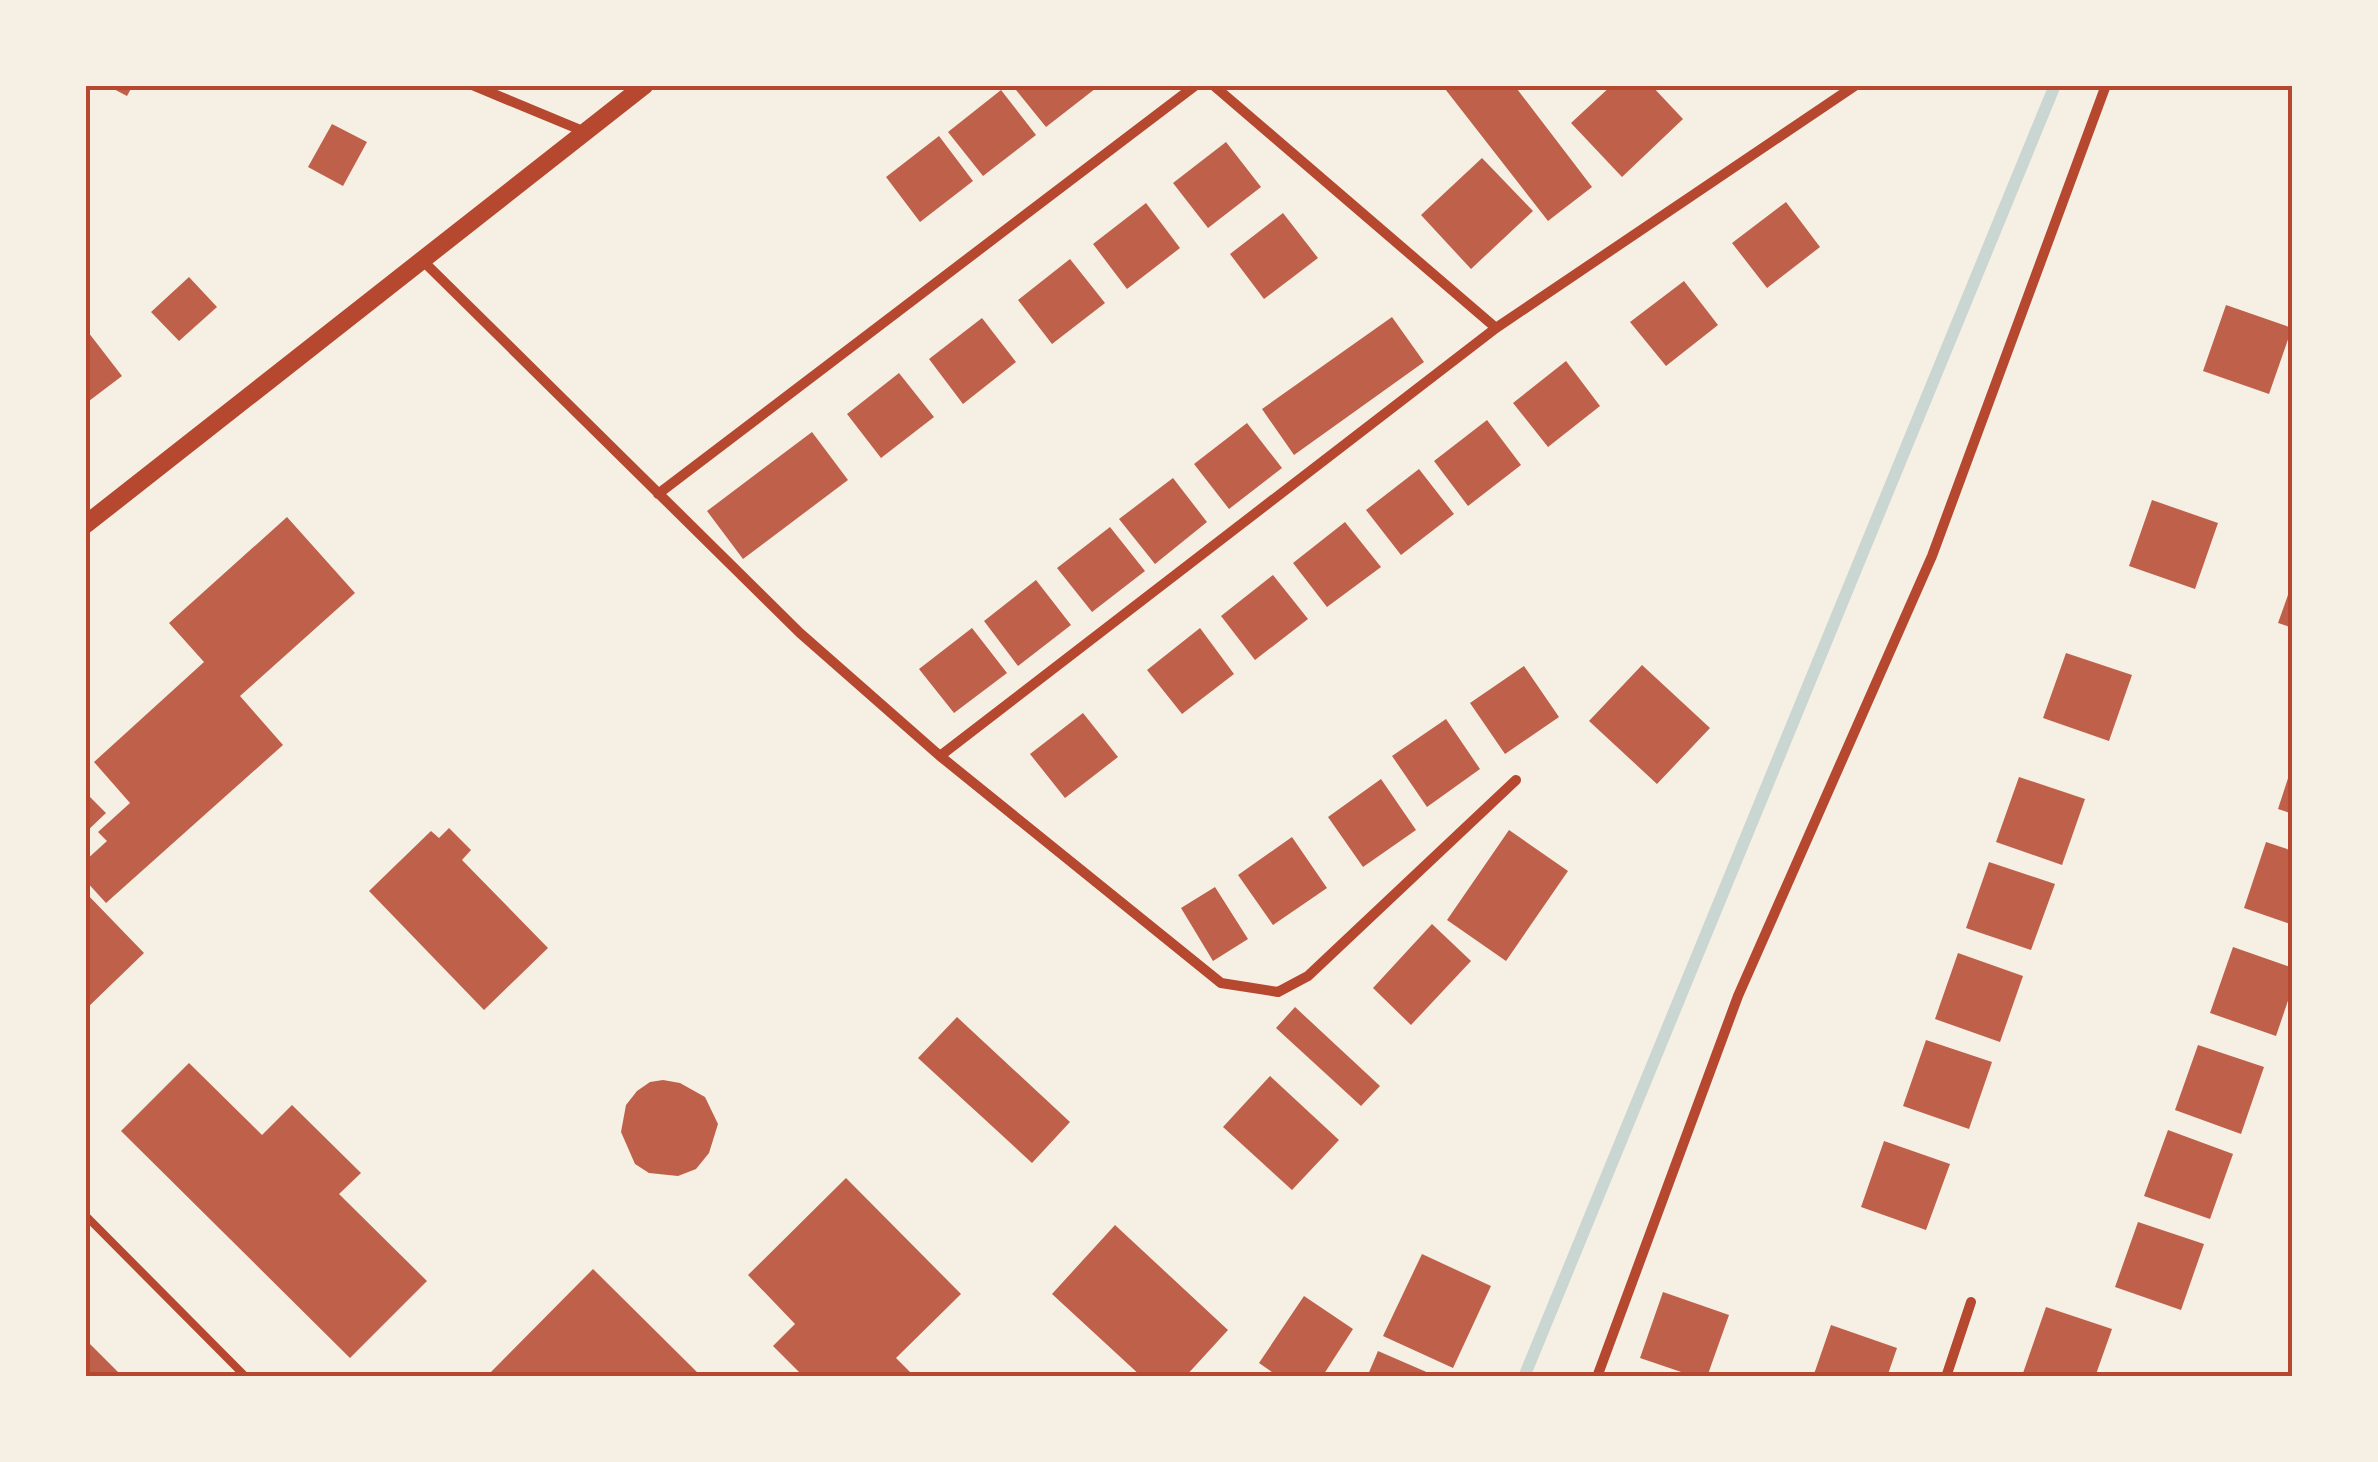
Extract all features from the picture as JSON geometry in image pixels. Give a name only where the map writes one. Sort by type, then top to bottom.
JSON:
[{"type":"street","points":[[472,85],[583,131]]},
{"type":"street","points":[[85,525],[645,85]]},
{"type":"street","points":[[658,494],[1196,85]]},
{"type":"street","points":[[1213,85],[1496,328]]},
{"type":"street","points":[[940,756],[1496,328],[1856,85]]},
{"type":"street","points":[[1597,1377],[1738,996],[1932,556],[2106,85]]},
{"type":"street","points":[[423,261],[800,633],[940,756],[1221,982],[1278,992],[1308,976],[1516,780]]},
{"type":"street","points":[[1946,1377],[1972,1302]]},
{"type":"lane","points":[[85,1215],[246,1377]]},
{"type":"building","points":[[106,85],[133,85],[127,96]]},
{"type":"building","points":[[1012,85],[1100,85],[1046,127]]},
{"type":"building","points":[[1442,85],[1514,85],[1592,187],[1548,221]]},
{"type":"building","points":[[1612,85],[1651,85],[1683,119],[1622,177],[1571,123]]},
{"type":"building","points":[[1001,90],[1036,135],[983,176],[948,132]]},
{"type":"building","points":[[332,124],[367,142],[343,186],[308,167]]},
{"type":"building","points":[[939,136],[973,181],[920,222],[886,177]]},
{"type":"building","points":[[1226,142],[1261,187],[1208,228],[1173,183]]},
{"type":"building","points":[[1482,158],[1533,211],[1471,269],[1421,215]]},
{"type":"building","points":[[1786,202],[1820,247],[1767,288],[1732,243]]},
{"type":"building","points":[[1146,203],[1180,248],[1127,289],[1093,244]]},
{"type":"building","points":[[1283,213],[1318,258],[1264,299],[1230,254]]},
{"type":"building","points":[[1070,259],[1105,303],[1052,344],[1018,300]]},
{"type":"building","points":[[189,277],[217,307],[179,341],[151,312]]},
{"type":"building","points":[[1684,281],[1718,325],[1666,366],[1630,322]]},
{"type":"building","points":[[2226,305],[2292,328],[2269,394],[2203,371]]},
{"type":"building","points":[[1392,317],[1424,362],[1294,455],[1262,409]]},
{"type":"building","points":[[982,318],[1016,362],[963,404],[929,359]]},
{"type":"building","points":[[85,328],[122,376],[85,404]]},
{"type":"building","points":[[1566,361],[1600,406],[1548,447],[1513,403]]},
{"type":"building","points":[[899,373],[934,417],[881,458],[847,414]]},
{"type":"building","points":[[1487,420],[1521,465],[1468,506],[1434,461]]},
{"type":"building","points":[[1247,423],[1282,468],[1229,509],[1194,464]]},
{"type":"building","points":[[812,432],[848,480],[743,559],[707,511]]},
{"type":"building","points":[[1419,469],[1454,514],[1401,555],[1366,510]]},
{"type":"building","points":[[1173,478],[1207,522],[1155,564],[1119,519]]},
{"type":"building","points":[[2152,500],[2218,523],[2195,589],[2129,566]]},
{"type":"building","points":[[287,517],[355,593],[240,696],[283,745],[106,903],[85,880],[85,861],[107,841],[98,832],[130,803],[94,762],[204,662],[169,623]]},
{"type":"building","points":[[1345,522],[1381,567],[1327,607],[1293,563]]},
{"type":"building","points":[[1110,527],[1145,571],[1092,612],[1057,568]]},
{"type":"building","points":[[1273,575],[1308,619],[1255,660],[1221,616]]},
{"type":"building","points":[[1036,580],[1071,625],[1018,666],[984,621]]},
{"type":"building","points":[[2293,581],[2293,628],[2278,623]]},
{"type":"building","points":[[972,628],[1007,673],[954,713],[919,669]]},
{"type":"building","points":[[1200,628],[1234,674],[1182,714],[1147,670]]},
{"type":"building","points":[[2066,653],[2132,675],[2109,741],[2043,718]]},
{"type":"building","points":[[1642,665],[1710,728],[1657,784],[1589,721]]},
{"type":"building","points":[[1524,666],[1559,717],[1505,754],[1470,703]]},
{"type":"building","points":[[1083,713],[1118,757],[1065,798],[1030,754]]},
{"type":"building","points":[[1446,719],[1480,769],[1427,807],[1392,756]]},
{"type":"building","points":[[2293,766],[2293,814],[2278,809]]},
{"type":"building","points":[[2019,777],[2085,799],[2062,865],[1996,842]]},
{"type":"building","points":[[1381,779],[1416,830],[1363,867],[1328,817]]},
{"type":"building","points":[[85,792],[106,813],[85,833]]},
{"type":"building","points":[[449,828],[471,850],[462,860],[548,948],[484,1010],[369,891],[431,831],[439,838]]},
{"type":"building","points":[[1509,830],[1568,871],[1506,961],[1447,920]]},
{"type":"building","points":[[1292,837],[1327,888],[1273,925],[1238,875]]},
{"type":"building","points":[[2266,842],[2293,851],[2293,925],[2244,908]]},
{"type":"building","points":[[1989,862],[2055,884],[2031,950],[1966,928]]},
{"type":"building","points":[[1215,887],[1248,939],[1213,961],[1181,908]]},
{"type":"building","points":[[85,892],[144,953],[85,1010]]},
{"type":"building","points":[[1432,924],[1471,961],[1411,1025],[1373,988]]},
{"type":"building","points":[[2233,947],[2293,968],[2293,986],[2276,1036],[2210,1013]]},
{"type":"building","points":[[1958,953],[2023,976],[2000,1042],[1935,1019]]},
{"type":"building","points":[[1295,1007],[1380,1086],[1361,1106],[1276,1028]]},
{"type":"building","points":[[957,1017],[1070,1122],[1032,1163],[918,1058]]},
{"type":"building","points":[[1926,1040],[1992,1062],[1969,1129],[1903,1106]]},
{"type":"building","points":[[2198,1045],[2264,1067],[2241,1134],[2175,1110]]},
{"type":"building","points":[[189,1063],[262,1135],[292,1105],[361,1173],[339,1194],[427,1281],[350,1358],[121,1131]]},
{"type":"building","points":[[1270,1076],[1339,1140],[1292,1190],[1223,1127]]},
{"type":"building","points":[[650,1082],[680,1083],[705,1097],[718,1124],[709,1153],[696,1169],[678,1176],[649,1173],[635,1164],[621,1132],[626,1105],[637,1091]]},
{"type":"building","points":[[2168,1130],[2233,1154],[2210,1219],[2144,1196]]},
{"type":"building","points":[[1884,1141],[1950,1164],[1926,1230],[1861,1207]]},
{"type":"building","points":[[846,1178],[961,1294],[896,1358],[915,1377],[804,1377],[773,1346],[795,1324],[748,1275]]},
{"type":"building","points":[[2138,1222],[2204,1244],[2181,1310],[2115,1287]]},
{"type":"building","points":[[1115,1225],[1228,1330],[1185,1377],[1142,1377],[1052,1294]]},
{"type":"building","points":[[1422,1254],[1491,1286],[1453,1368],[1383,1336]]},
{"type":"building","points":[[593,1269],[702,1377],[486,1377]]},
{"type":"building","points":[[1663,1292],[1729,1315],[1707,1377],[1696,1377],[1640,1358]]},
{"type":"building","points":[[1304,1296],[1353,1329],[1322,1377],[1279,1377],[1259,1363]]},
{"type":"building","points":[[2046,1307],[2112,1329],[2095,1377],[2035,1377],[2023,1373]]},
{"type":"building","points":[[1831,1325],[1897,1348],[1887,1377],[1813,1377]]},
{"type":"building","points":[[85,1339],[123,1377],[85,1377]]},
{"type":"building","points":[[1378,1351],[1438,1377],[1367,1377]]},
{"type":"waterway","points":[[1524,1377],[2055,85]]}]
